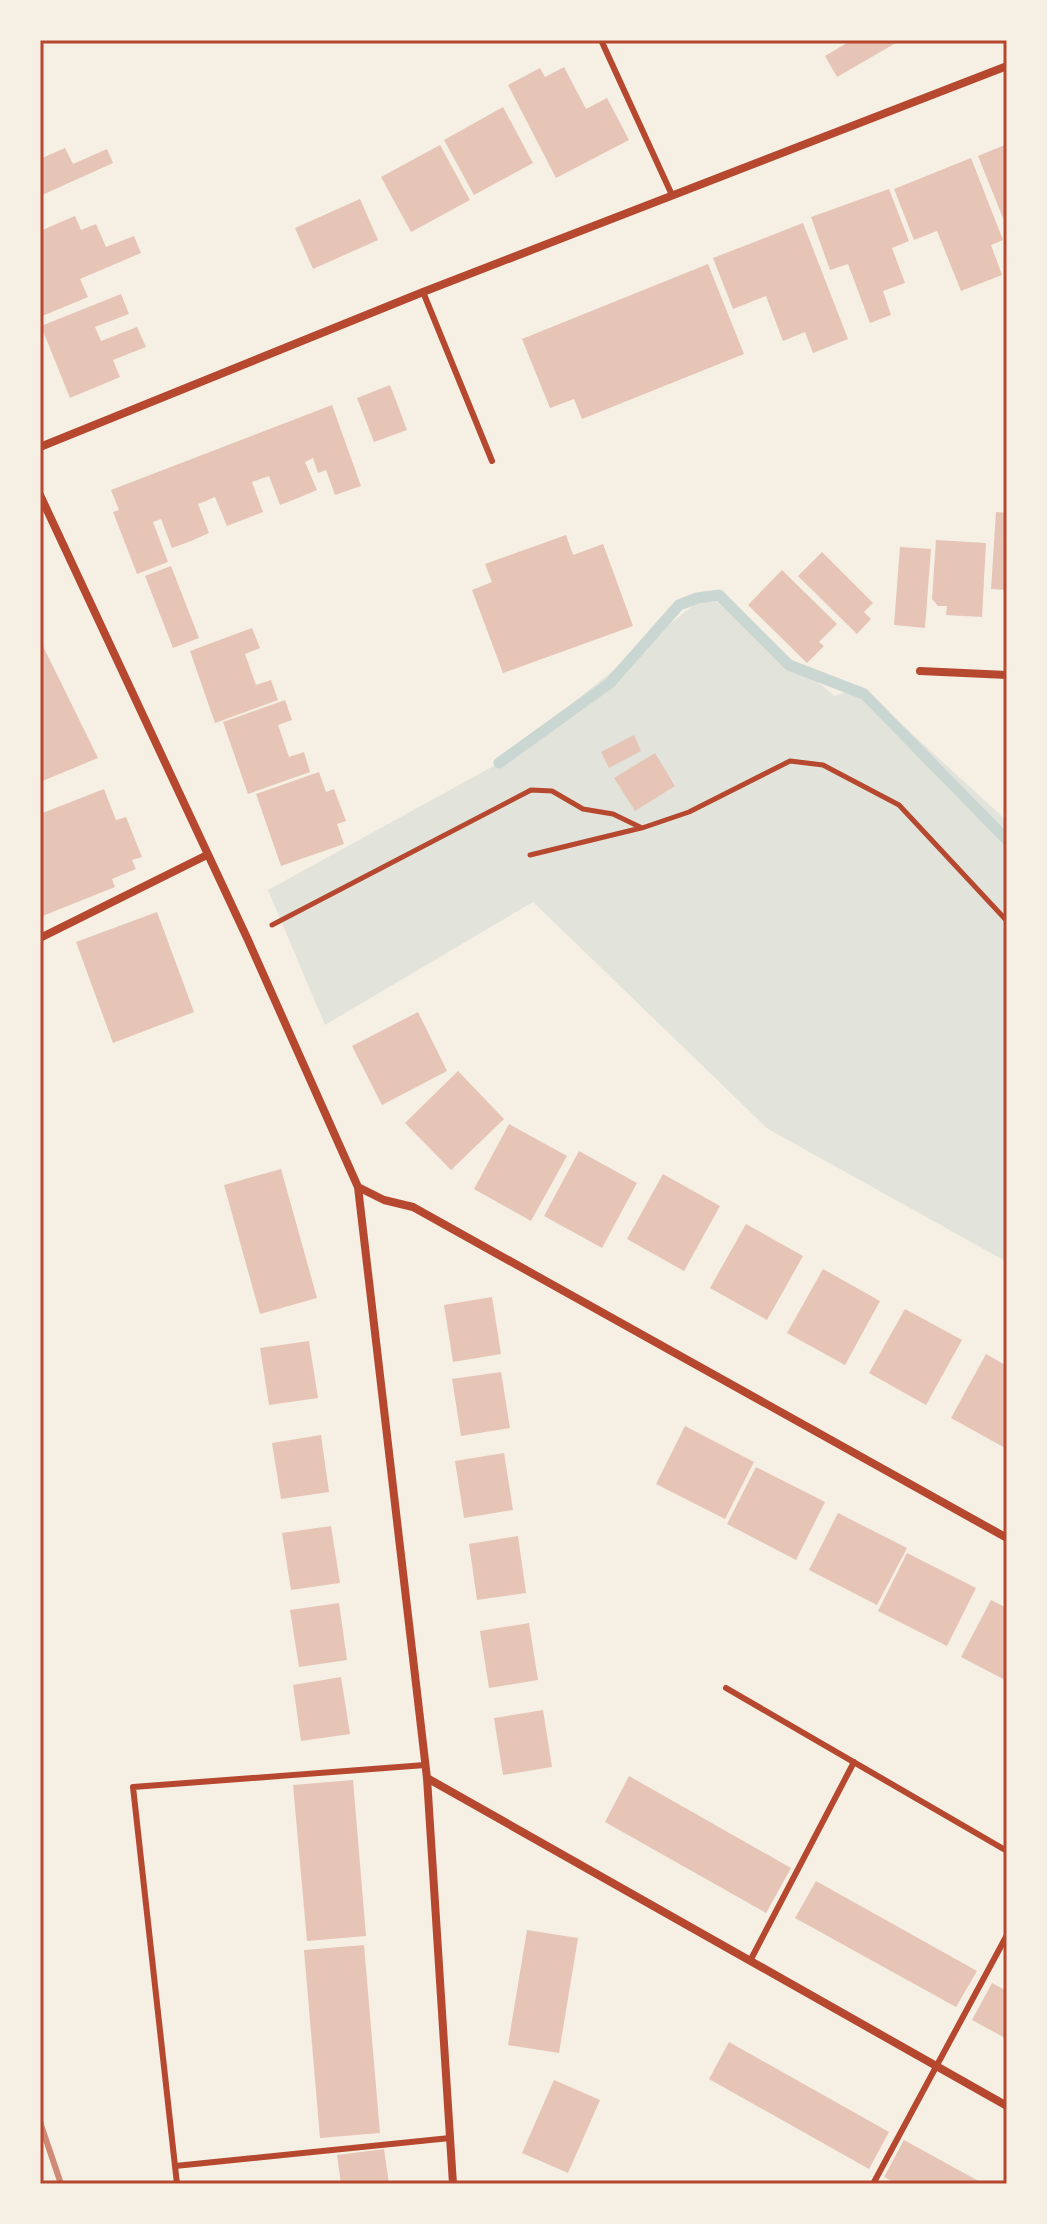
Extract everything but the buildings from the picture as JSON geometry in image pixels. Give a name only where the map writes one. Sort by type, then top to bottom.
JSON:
[{"type":"street","points":[[40,447],[423,292],[1007,66]]},
{"type":"street","points":[[40,495],[358,1187],[427,1778],[453,2184]]},
{"type":"street","points":[[920,671],[1007,675]]},
{"type":"street","points":[[40,938],[207,855]]},
{"type":"street","points":[[358,1187],[384,1200],[413,1207],[1007,1538]]},
{"type":"street","points":[[427,1778],[1007,2106]]},
{"type":"lane","points":[[601,40],[672,195]]},
{"type":"lane","points":[[423,292],[492,461]]},
{"type":"lane","points":[[726,1688],[1007,1851]]},
{"type":"lane","points":[[750,1961],[854,1762]]},
{"type":"lane","points":[[177,2184],[133,1787],[425,1765]]},
{"type":"lane","points":[[873,2184],[1007,1935]]},
{"type":"lane","points":[[175,2166],[450,2138]]},
{"type":"path","points":[[530,855],[642,828],[689,812],[790,761],[823,765],[899,805],[1007,921]]},
{"type":"path","points":[[272,925],[531,790],[552,791],[583,809],[613,814],[642,828]]},
{"type":"shaded area","points":[[707,594],[835,696],[860,686],[1007,821],[1007,1262],[768,1129],[533,902],[325,1025],[268,890],[499,763]]},
{"type":"waterway","points":[[499,763],[610,683],[679,605],[697,598],[719,595],[789,665],[864,694],[1007,840]]},
{"type":"railway","points":[[40,2122],[61,2184]]}]
